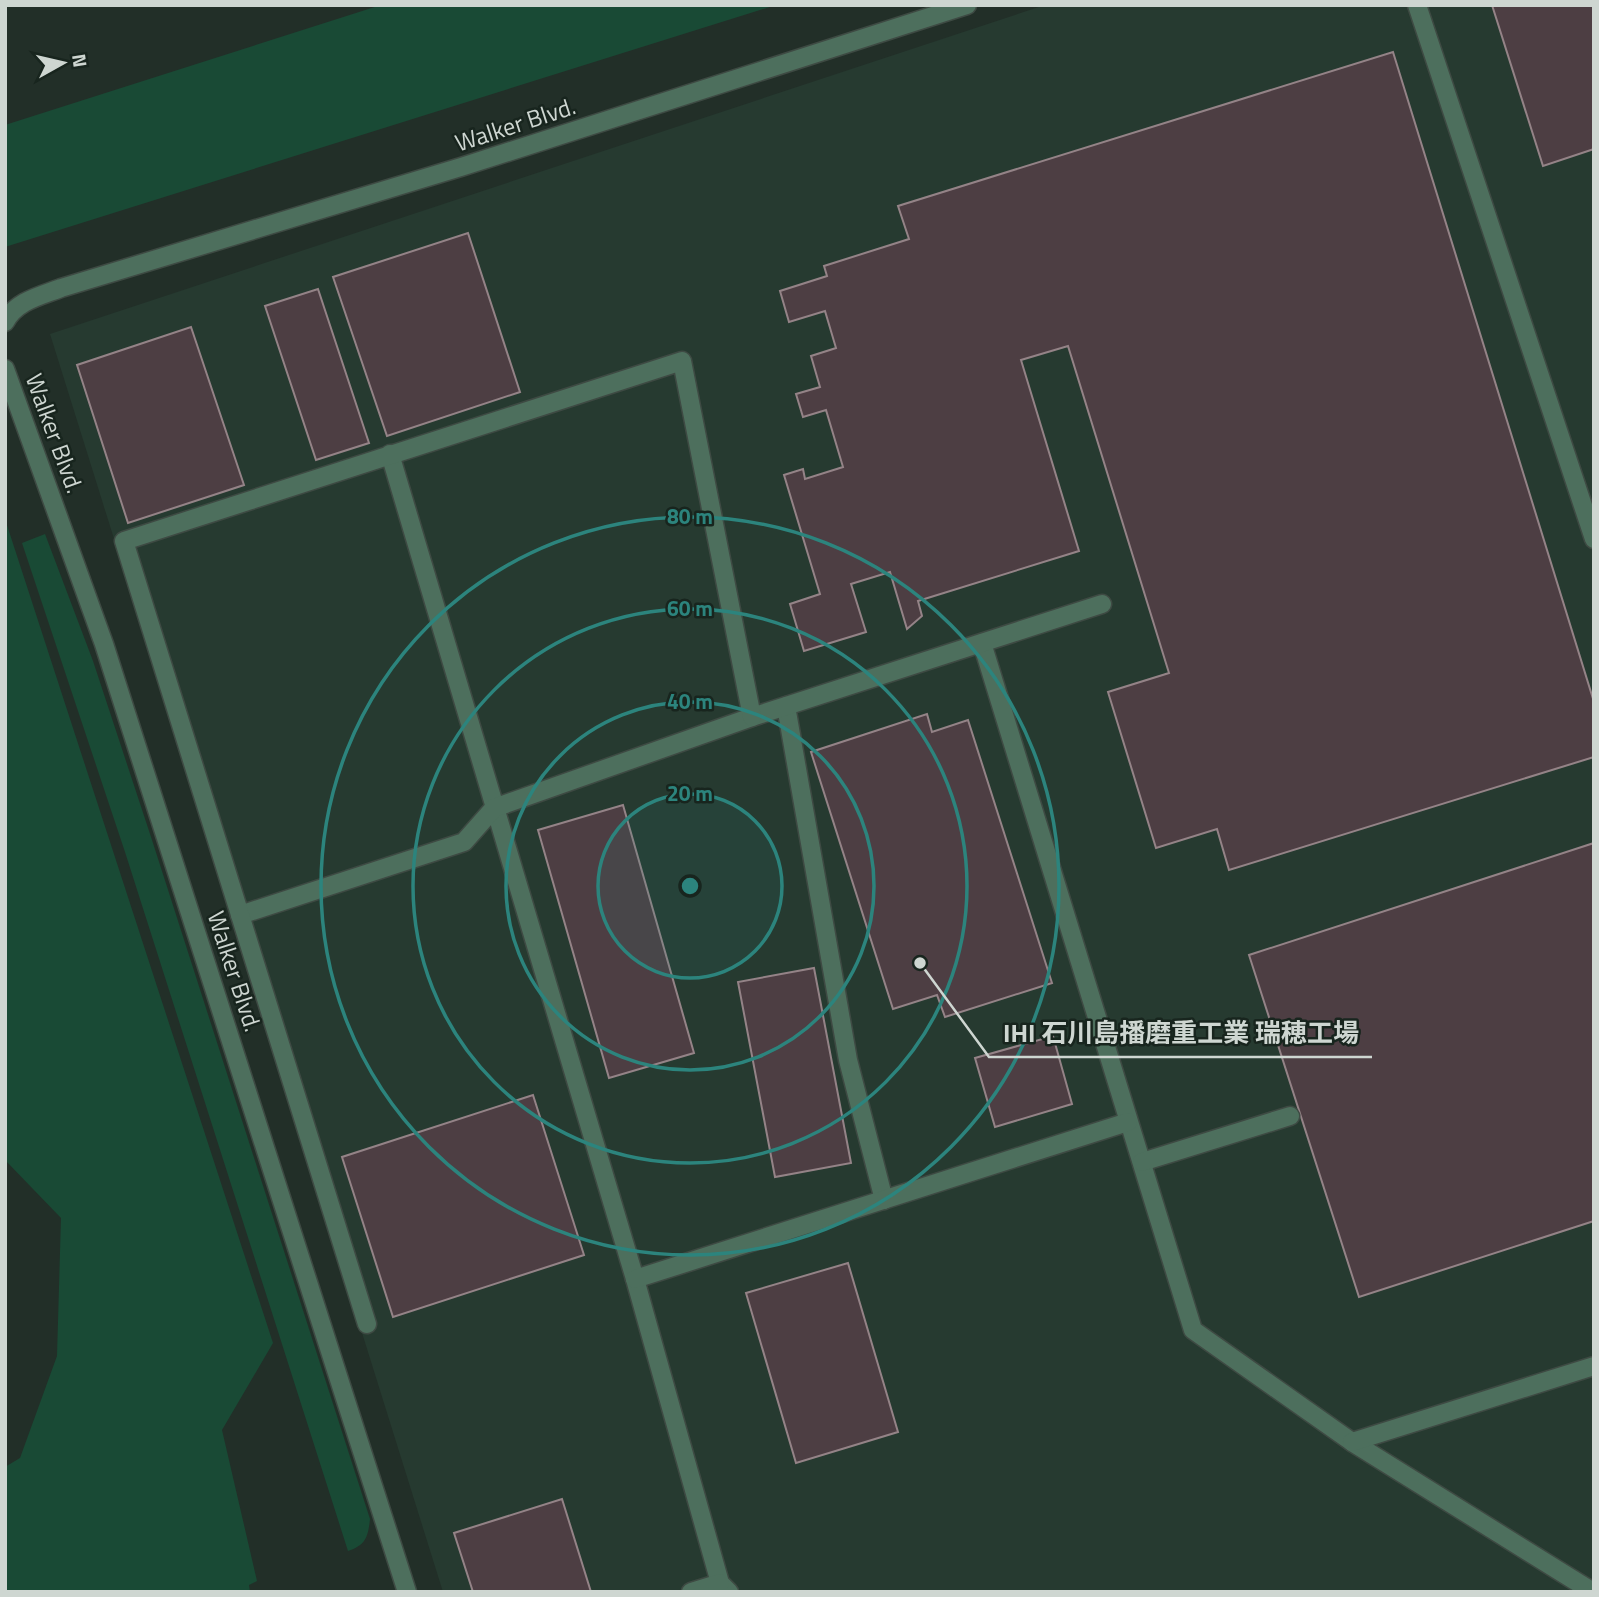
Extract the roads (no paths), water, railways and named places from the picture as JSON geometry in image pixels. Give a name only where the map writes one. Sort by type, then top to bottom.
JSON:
[{"type":"lane","name":"Walker Blvd.","points":[[5,322],[10,313],[24,302],[61,288],[461,167],[967,5]]},
{"type":"lane","points":[[1417,5],[1594,539]]},
{"type":"lane","points":[[367,1324],[124,541],[682,361],[752,717]]},
{"type":"lane","name":"Walker Blvd.","points":[[5,369],[104,645],[407,1592]]},
{"type":"lane","points":[[390,454],[725,1587],[691,1592]]},
{"type":"lane","points":[[240,915],[464,842],[494,808],[752,717],[1102,604]]},
{"type":"lane","points":[[982,643],[1193,1330],[1352,1442],[1592,1592]]},
{"type":"lane","points":[[786,706],[848,1060],[884,1200]]},
{"type":"lane","points":[[1142,1162],[1290,1116]]},
{"type":"lane","points":[[635,1279],[1128,1122]]},
{"type":"lane","points":[[1352,1442],[1594,1366]]},
{"type":"place","name":"IHI 石川島播磨重工業 瑞穂工場","points":[[920,963]]}]
